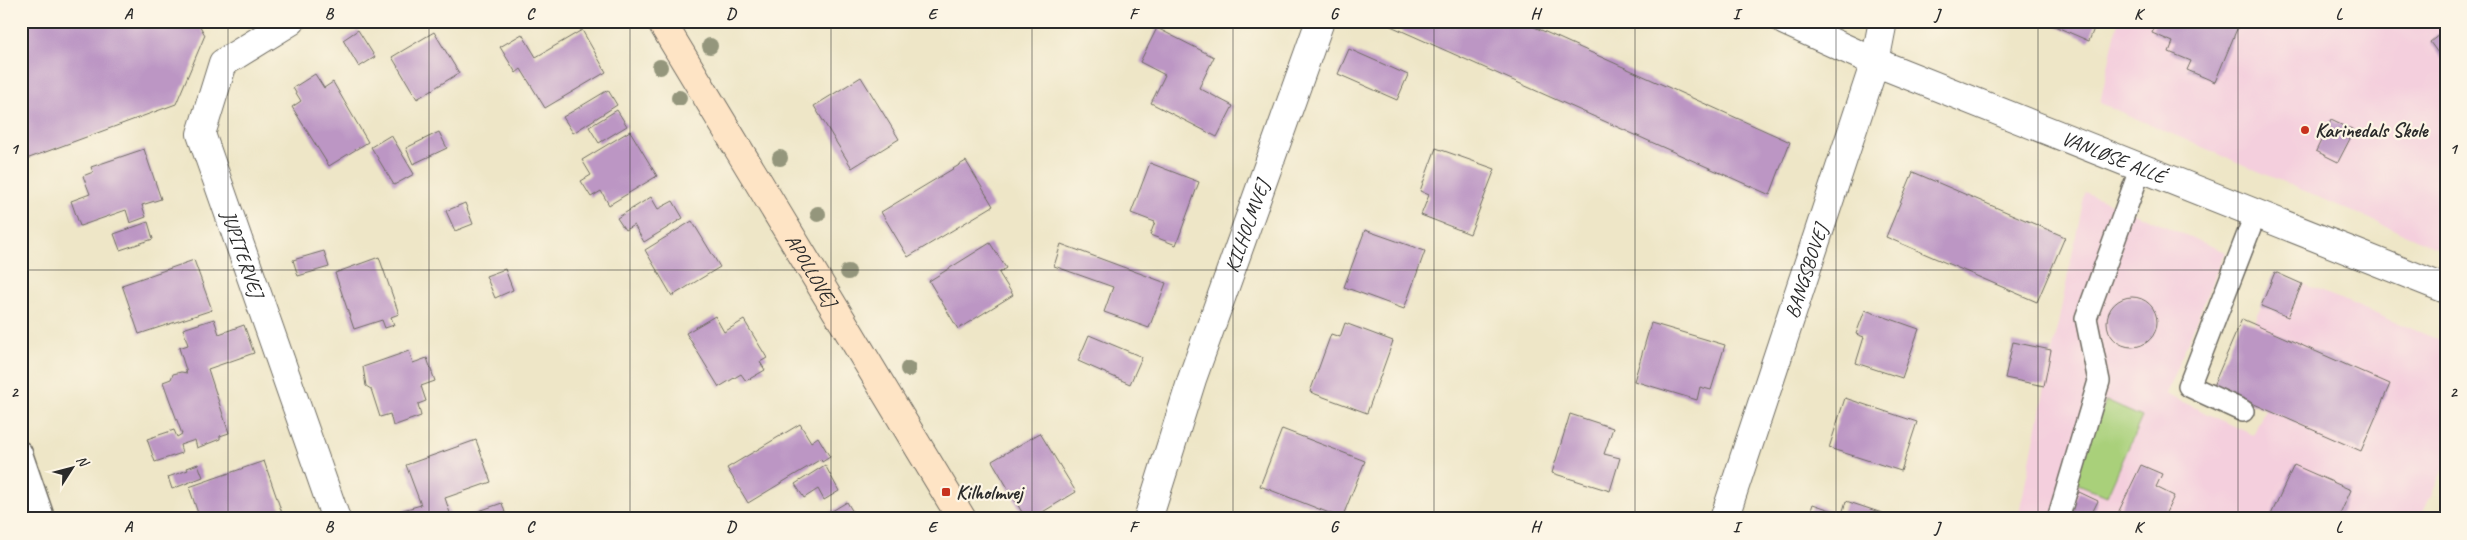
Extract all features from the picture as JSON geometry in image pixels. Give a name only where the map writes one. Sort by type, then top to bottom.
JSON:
[{"type":"street","name":"JUPITERVEJ","points":[[291,21],[223,63],[201,134],[336,519]]},
{"type":"street","name":"APOLLOVEJ","points":[[661,21],[962,519]]},
{"type":"street","name":"KILHOLMVEJ","points":[[1148,519],[1192,379],[1320,21]]},
{"type":"street","name":"VANLØSE ALLÉ","points":[[1785,21],[1875,62],[2446,289]]},
{"type":"street","name":"BANGSBOVEJ","points":[[1724,519],[1875,62],[1882,21]]},
{"type":"lane","points":[[2058,519],[2099,381],[2086,318],[2141,167]]},
{"type":"lane","points":[[2243,410],[2189,386],[2256,213]]},
{"type":"lane","points":[[21,452],[44,519]]},
{"type":"shaded area","name":"Karinedals Skole","points":[[2118,21],[2446,21],[2446,252],[2100,103]]},
{"type":"shaded area","points":[[2085,192],[2225,252],[2166,394],[2253,435],[2265,409],[2360,451],[2390,384],[2254,324],[2275,272],[2446,343],[2446,463],[2420,519],[2018,519]]},
{"type":"green space","points":[[2106,401],[2142,417],[2107,496],[2071,481]]},
{"type":"building","points":[[21,21],[197,21],[205,35],[176,104],[21,161]]},
{"type":"building","points":[[1385,21],[1521,21],[1790,142],[1770,195],[1384,23]]},
{"type":"building","points":[[2043,21],[2097,21],[2089,41]]},
{"type":"building","points":[[2157,21],[2233,21],[2239,24],[2215,82],[2187,70],[2191,61],[2169,52],[2173,42],[2152,33]]},
{"type":"building","points":[[1157,28],[1214,57],[1199,88],[1233,106],[1217,137],[1151,103],[1165,75],[1140,62]]},
{"type":"building","points":[[358,30],[375,57],[359,67],[343,40]]},
{"type":"building","points":[[582,30],[606,72],[545,108],[521,69],[516,73],[500,47],[522,34],[536,57]]},
{"type":"building","points":[[2444,31],[2446,33],[2446,64],[2430,42]]},
{"type":"building","points":[[434,32],[459,73],[417,99],[392,57]]},
{"type":"building","points":[[1349,49],[1408,75],[1397,100],[1338,74]]},
{"type":"building","points":[[315,74],[324,88],[333,82],[368,142],[329,166],[292,107],[301,101],[293,88]]},
{"type":"building","points":[[861,77],[899,139],[852,168],[814,106]]},
{"type":"building","points":[[608,90],[617,105],[573,133],[563,117]]},
{"type":"building","points":[[617,110],[627,126],[599,143],[589,127]]},
{"type":"building","points":[[2331,120],[2354,131],[2338,162],[2316,151]]},
{"type":"building","points":[[630,131],[657,176],[609,205],[601,191],[591,197],[581,181],[591,175],[582,160]]},
{"type":"building","points":[[439,132],[447,148],[413,164],[406,148]]},
{"type":"building","points":[[391,135],[414,174],[394,185],[371,147]]},
{"type":"building","points":[[1436,148],[1495,169],[1470,234],[1421,215],[1429,195],[1420,191]]},
{"type":"building","points":[[144,149],[161,199],[142,205],[146,217],[130,223],[126,210],[80,226],[71,201],[90,194],[83,176],[93,172],[91,167]]},
{"type":"building","points":[[966,161],[993,206],[908,257],[881,212]]},
{"type":"building","points":[[1150,163],[1199,182],[1176,245],[1150,235],[1155,222],[1131,213]]},
{"type":"building","points":[[1913,172],[2065,237],[2037,302],[1886,237]]},
{"type":"building","points":[[651,197],[658,209],[673,201],[683,218],[644,242],[634,225],[625,230],[617,218]]},
{"type":"building","points":[[465,203],[473,224],[455,231],[446,211]]},
{"type":"building","points":[[692,221],[720,267],[672,296],[645,250]]},
{"type":"building","points":[[148,222],[153,239],[120,250],[114,234]]},
{"type":"building","points":[[1365,230],[1425,251],[1404,309],[1344,287]]},
{"type":"building","points":[[990,243],[1006,268],[999,273],[1013,295],[958,329],[929,281]]},
{"type":"building","points":[[1061,244],[1166,283],[1149,328],[1104,312],[1113,287],[1054,266]]},
{"type":"building","points":[[324,251],[329,267],[298,276],[293,260]]},
{"type":"building","points":[[379,257],[399,314],[391,317],[394,325],[385,328],[382,320],[354,329],[335,273]]},
{"type":"building","points":[[194,260],[212,310],[139,334],[122,285]]},
{"type":"building","points":[[505,269],[513,290],[495,298],[486,276]]},
{"type":"building","points":[[2275,272],[2302,284],[2288,317],[2261,306]]},
{"type":"building","points":[[2132,297],[2142,299],[2150,304],[2155,312],[2157,322],[2155,332],[2150,340],[2142,345],[2132,347],[2122,345],[2114,340],[2109,332],[2107,322],[2109,312],[2114,304],[2122,299]]},
{"type":"building","points":[[1865,310],[1919,329],[1902,378],[1856,363],[1864,337],[1856,334]]},
{"type":"building","points":[[715,316],[724,332],[744,320],[767,358],[760,362],[765,370],[746,381],[741,374],[719,387],[686,333]]},
{"type":"building","points":[[214,319],[219,334],[244,325],[254,353],[208,369],[229,433],[220,436],[220,439],[197,448],[195,440],[180,445],[182,453],[155,462],[147,439],[174,430],[177,437],[182,434],[163,382],[171,379],[173,374],[187,373],[179,348],[188,345],[183,329]]},
{"type":"building","points":[[2242,319],[2390,384],[2361,451],[2213,386]]},
{"type":"building","points":[[1345,323],[1393,341],[1367,413],[1310,392],[1331,334],[1340,337]]},
{"type":"building","points":[[1651,323],[1725,345],[1711,390],[1700,387],[1697,400],[1634,381]]},
{"type":"building","points":[[1089,335],[1142,357],[1130,384],[1078,361]]},
{"type":"building","points":[[2013,342],[2051,350],[2044,386],[2005,378]]},
{"type":"building","points":[[409,351],[413,363],[427,358],[435,381],[421,386],[426,401],[418,404],[421,416],[393,426],[390,414],[380,417],[371,389],[366,386],[363,367]]},
{"type":"building","points":[[1845,398],[1917,422],[1901,471],[1829,448]]},
{"type":"building","points":[[1570,414],[1613,428],[1604,454],[1620,458],[1610,491],[1552,473]]},
{"type":"building","points":[[800,424],[811,442],[818,437],[830,457],[822,462],[821,459],[748,503],[727,468]]},
{"type":"building","points":[[1282,429],[1365,461],[1342,518],[1260,486]]},
{"type":"building","points":[[1040,433],[1076,492],[1031,519],[1026,519],[992,461]]},
{"type":"building","points":[[476,440],[491,482],[445,498],[452,519],[406,519],[403,510],[421,505],[406,465]]},
{"type":"building","points":[[264,461],[282,513],[265,519],[200,519],[189,487]]},
{"type":"building","points":[[198,464],[203,477],[172,489],[168,477],[188,470],[187,468]]},
{"type":"building","points":[[825,465],[839,491],[824,500],[818,489],[804,498],[795,484]]},
{"type":"building","points":[[2141,465],[2162,474],[2156,487],[2174,496],[2163,519],[2126,519],[2117,515]]},
{"type":"building","points":[[2294,465],[2351,490],[2338,519],[2269,519]]},
{"type":"building","points":[[2079,492],[2098,501],[2089,519],[2066,519]]},
{"type":"building","points":[[1846,501],[1888,515],[1887,519],[1808,519],[1813,504],[1842,514]]},
{"type":"building","points":[[847,502],[857,519],[819,519]]},
{"type":"building","points":[[502,503],[507,519],[459,519],[459,518]]},
{"type":"place","name":"Karinedals Skole","points":[[2305,130]]},
{"type":"place","name":"Kilholmvej","points":[[946,492]]}]
